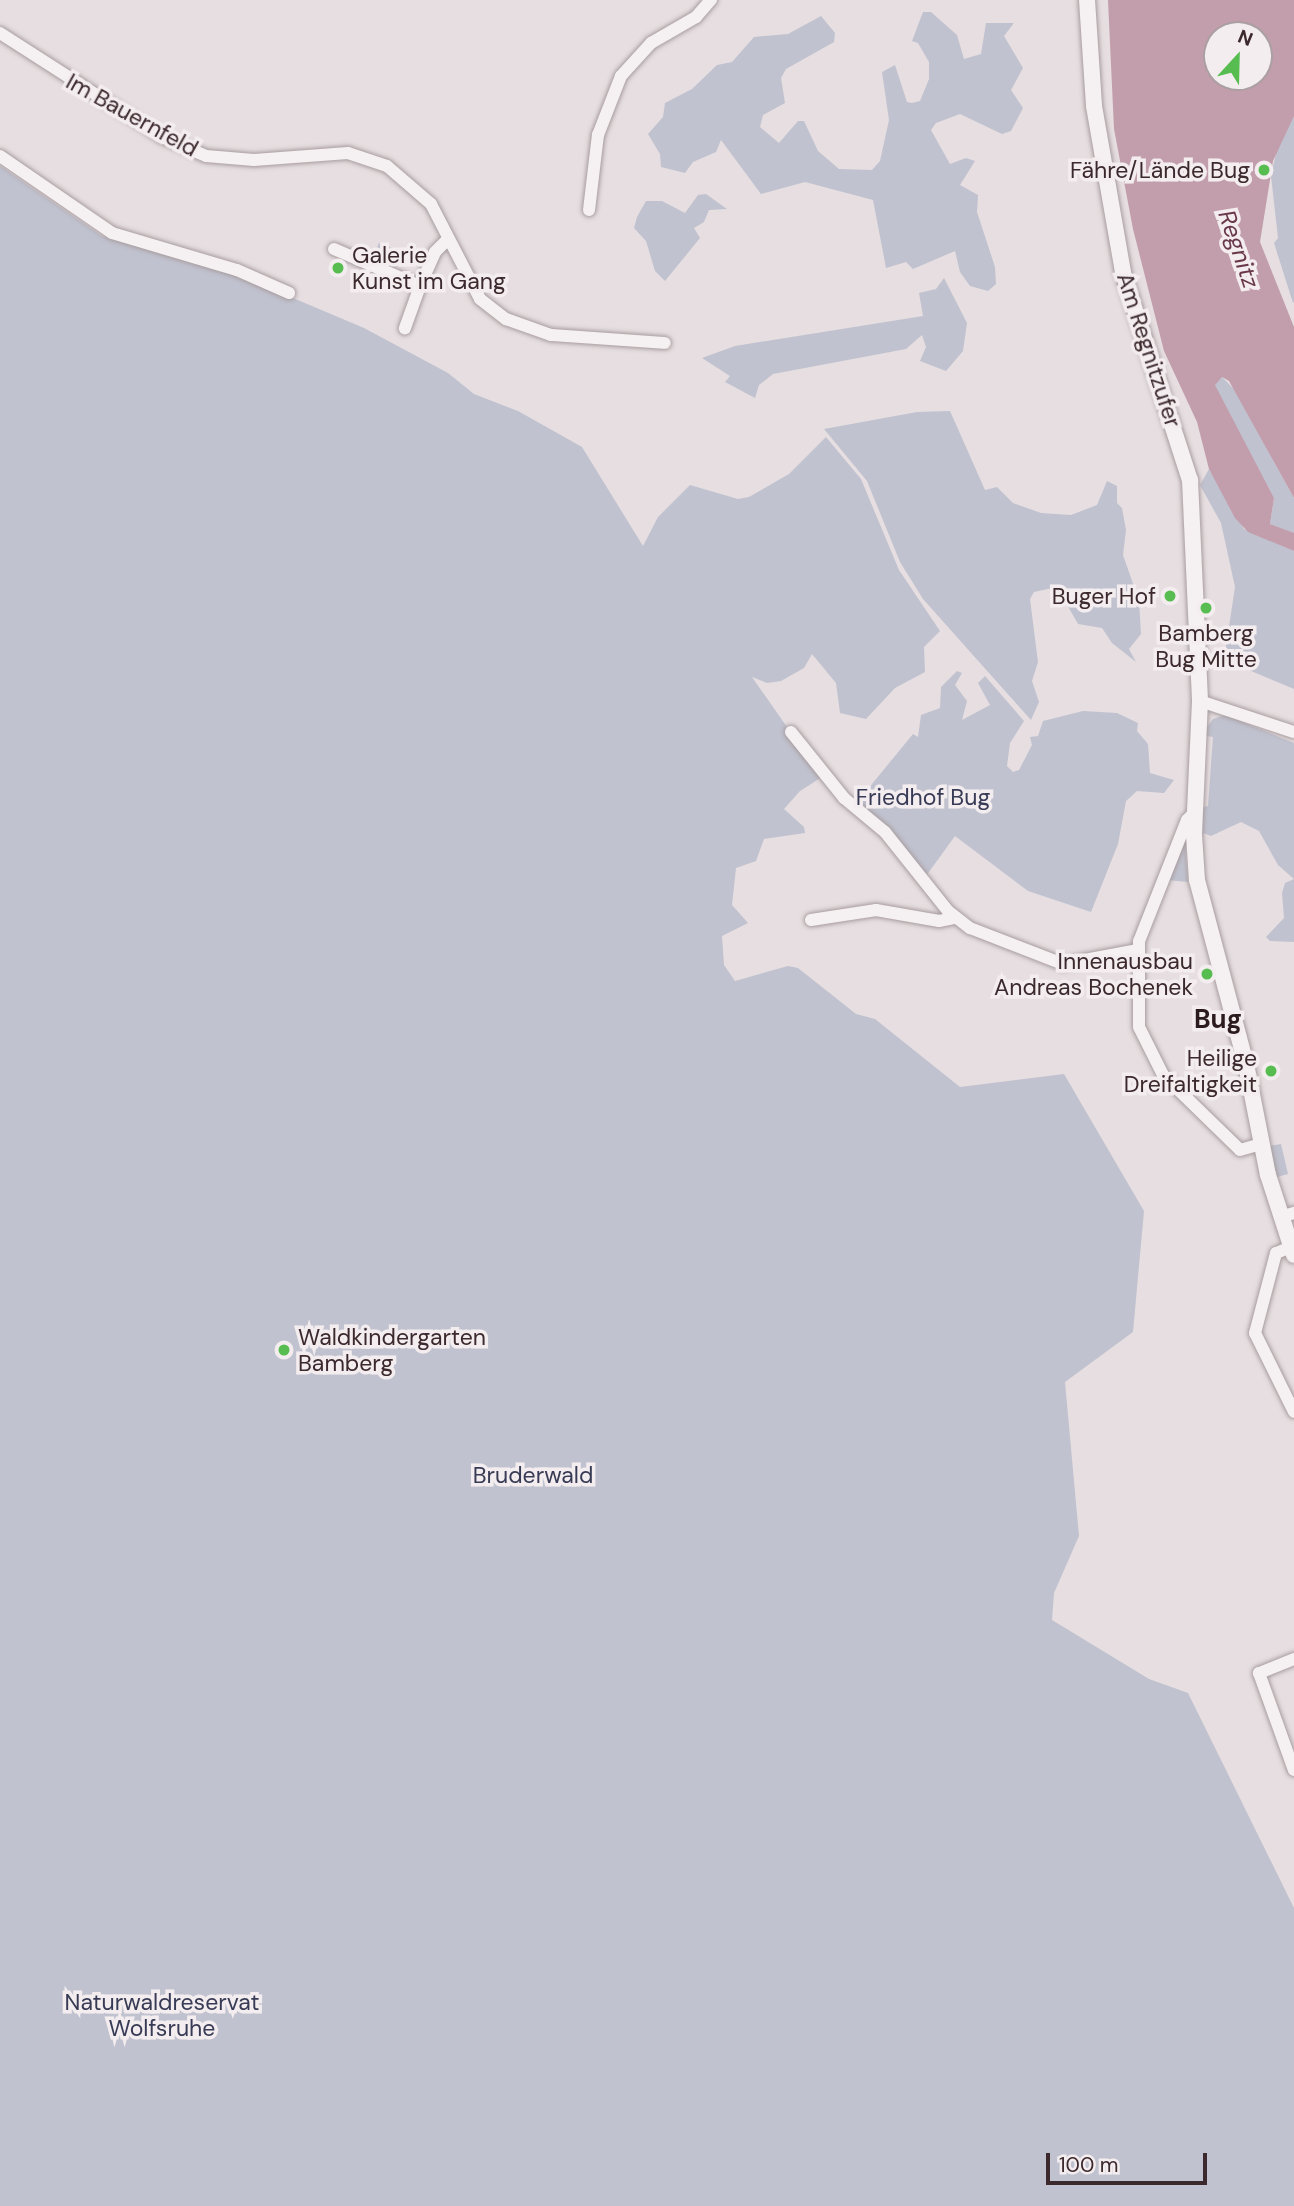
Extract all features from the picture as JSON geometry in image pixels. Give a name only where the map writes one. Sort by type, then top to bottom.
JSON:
[{"type":"street","points":[[589,210],[598,135],[621,76],[651,43],[696,17],[711,0]]},
{"type":"street","name":"Am Regnitzufer","points":[[1087,0],[1097,132],[1122,273],[1190,480],[1200,701],[1195,812],[1197,880],[1247,1064],[1261,1144],[1287,1215],[1292,1251]]},
{"type":"street","name":"Im Bauernfeld","points":[[0,33],[162,137],[206,156],[254,160],[331,152],[379,161],[419,190],[480,299],[506,319],[551,335],[665,343]]},
{"type":"street","points":[[0,156],[112,233],[229,267],[289,293]]},
{"type":"street","points":[[405,328],[435,252],[448,239]]},
{"type":"street","points":[[334,249],[420,286]]},
{"type":"street","points":[[1200,701],[1294,732]]},
{"type":"street","points":[[791,732],[844,798],[900,848],[954,918],[997,941],[1063,964],[1137,950]]},
{"type":"street","points":[[1195,812],[1187,820],[1137,950],[1138,1020],[1147,1050],[1163,1075],[1240,1150],[1261,1144]]},
{"type":"street","points":[[811,920],[876,910],[939,921],[954,918]]},
{"type":"street","points":[[1292,1251],[1276,1252],[1255,1323],[1257,1342],[1294,1412]]},
{"type":"street","points":[[1294,1658],[1259,1673],[1294,1770]]},
{"type":"green space","points":[[923,12],[931,12],[957,35],[964,59],[981,54],[986,23],[1014,23],[1004,36],[1023,68],[1011,90],[1023,108],[1011,131],[1002,134],[960,114],[936,123],[931,130],[950,164],[966,158],[975,161],[960,185],[978,195],[977,212],[995,267],[996,284],[988,291],[970,286],[960,272],[955,251],[913,269],[906,262],[886,268],[873,200],[805,182],[761,194],[721,140],[716,152],[693,162],[685,173],[661,167],[660,154],[648,134],[663,117],[665,103],[692,89],[717,65],[732,62],[754,37],[788,34],[821,16],[835,33],[834,42],[786,69],[781,78],[785,103],[763,115],[760,127],[779,143],[798,121],[804,121],[818,151],[839,169],[872,170],[880,161],[889,120],[882,72],[895,65],[907,102],[912,103],[920,101],[929,79],[929,62],[918,43],[912,41]]},
{"type":"green space","points":[[1294,116],[1293,303],[1274,243],[1278,238],[1271,176],[1278,144]]},
{"type":"green space","name":"Bruderwald","points":[[0,166],[102,236],[234,273],[364,328],[448,373],[474,394],[518,411],[582,447],[643,546],[658,517],[690,485],[738,499],[749,497],[789,474],[826,437],[861,479],[899,570],[940,631],[924,647],[925,672],[895,688],[866,719],[840,713],[836,683],[812,654],[804,668],[781,681],[767,683],[752,677],[822,777],[800,791],[784,809],[804,827],[805,833],[764,839],[756,861],[736,868],[732,905],[748,923],[722,936],[724,965],[735,981],[788,966],[798,968],[856,1014],[875,1019],[960,1087],[1064,1074],[1144,1211],[1133,1332],[1065,1382],[1079,1536],[1054,1593],[1052,1620],[1149,1679],[1188,1693],[1294,1908],[1294,2206],[0,2206]]},
{"type":"green space","points":[[706,194],[727,209],[709,210],[704,222],[694,228],[700,238],[665,281],[655,271],[646,241],[634,228],[637,217],[646,201],[662,201],[685,213],[698,195]]},
{"type":"green space","points":[[379,243],[401,252],[395,268],[373,259]]},
{"type":"green space","points":[[944,278],[967,323],[963,351],[946,371],[920,361],[926,347],[922,335],[906,349],[773,374],[759,385],[755,398],[725,382],[730,376],[702,358],[735,346],[923,316],[919,293],[936,289]]},
{"type":"green space","points":[[1222,377],[1234,389],[1294,498],[1294,534],[1270,524],[1274,498],[1216,392],[1215,383]]},
{"type":"green space","points":[[950,411],[985,490],[997,487],[1013,503],[1041,513],[1071,515],[1097,505],[1107,481],[1117,486],[1117,503],[1122,508],[1126,530],[1123,555],[1139,601],[1141,634],[1129,649],[1136,662],[1112,643],[1102,628],[1078,624],[1057,587],[1034,592],[1030,599],[1038,662],[1032,681],[1039,702],[1031,720],[923,599],[900,562],[867,481],[824,429],[917,412]]},
{"type":"green space","points":[[1209,469],[1244,529],[1294,551],[1294,689],[1232,663],[1225,653],[1235,587],[1221,523],[1200,485]]},
{"type":"green space","name":"Friedhof Bug","points":[[957,671],[962,673],[955,685],[967,701],[962,720],[990,705],[978,683],[985,676],[1024,721],[1010,743],[1007,766],[1013,772],[1019,770],[1032,745],[1030,737],[1038,736],[1043,721],[1083,711],[1117,713],[1138,723],[1137,731],[1148,744],[1150,773],[1174,780],[1164,793],[1137,791],[1126,801],[1118,844],[1091,912],[1028,891],[955,836],[926,876],[901,843],[858,801],[913,734],[918,737],[921,715],[940,708],[941,687]]},
{"type":"green space","points":[[1225,715],[1294,743],[1294,879],[1278,865],[1259,831],[1241,822],[1211,836],[1203,833],[1202,807],[1208,806],[1213,737],[1206,736],[1207,727],[1213,719]]},
{"type":"green space","points":[[1184,834],[1188,882],[1166,880]]},
{"type":"green space","points":[[1294,879],[1294,942],[1270,941],[1266,937],[1284,918],[1282,893],[1285,883]]},
{"type":"green space","points":[[1281,1144],[1288,1174],[1277,1177],[1268,1146]]},
{"type":"water","name":"Regnitz","points":[[1108,0],[1294,0],[1294,116],[1273,161],[1260,242],[1294,327],[1294,498],[1229,381],[1222,377],[1215,385],[1274,498],[1270,524],[1294,533],[1294,551],[1248,532],[1235,518],[1209,469],[1197,422],[1164,351],[1133,229],[1114,129]]},
{"type":"place","name":"Fähre/Lände Bug","points":[[1264,170]]},
{"type":"place","name":"Galerie Kunst im Gang","points":[[338,268]]},
{"type":"place","name":"Buger Hof","points":[[1170,596]]},
{"type":"place","name":"Bamberg Bug Mitte","points":[[1206,608]]},
{"type":"place","name":"Innenausbau Andreas Bochenek","points":[[1207,974]]},
{"type":"place","name":"Heilige Dreifaltigkeit","points":[[1271,1071]]},
{"type":"place","name":"Waldkindergarten Bamberg","points":[[284,1350]]},
{"type":"district","name":"Bug","points":[[1218,1020]]},
{"type":"park label","name":"Naturwaldreservat Wolfsruhe","points":[[162,2015]]}]
